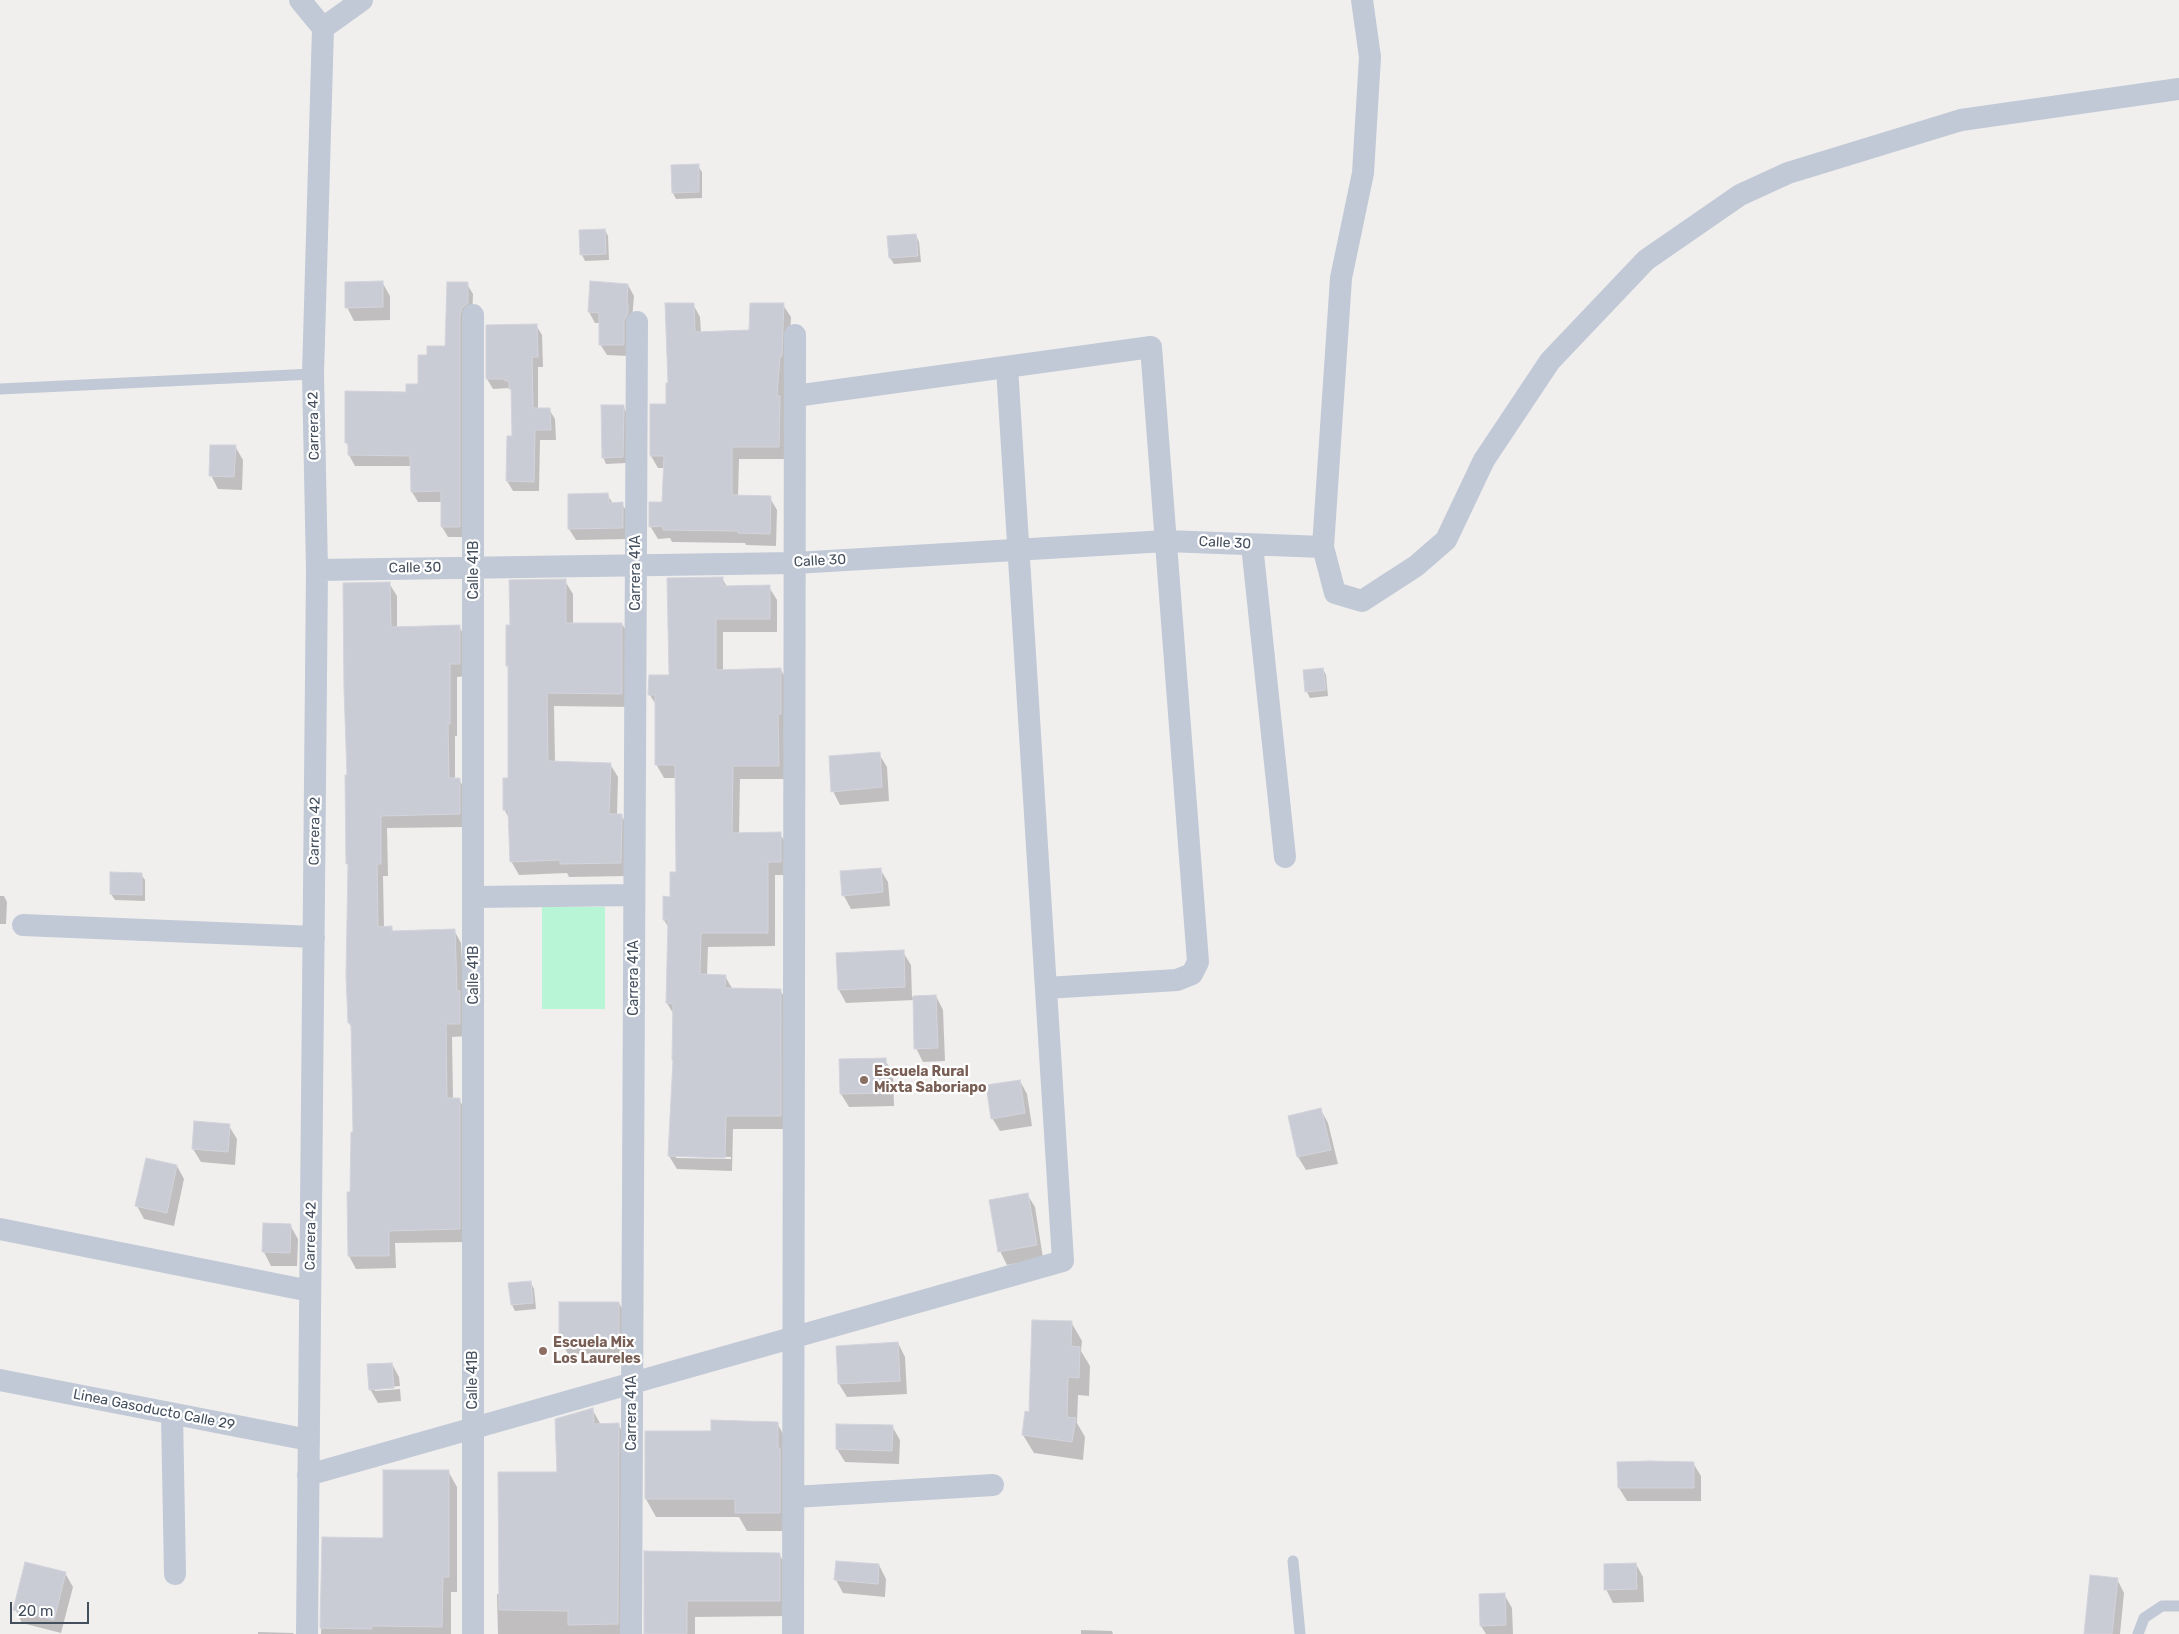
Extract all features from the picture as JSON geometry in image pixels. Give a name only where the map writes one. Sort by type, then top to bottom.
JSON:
[{"type":"street","points":[[300,0],[323,28],[362,0]]},
{"type":"street","points":[[1362,0],[1370,57],[1363,173],[1341,278],[1323,546],[1335,593],[1362,600],[1416,566],[1446,540],[1484,460],[1550,361],[1646,260],[1740,195],[1788,174],[1961,120],[2179,89]]},
{"type":"street","name":"Carrera 42","points":[[307,1634],[317,570],[313,374],[323,28]]},
{"type":"street","name":"Calle 41B","points":[[472,316],[474,568],[473,1634]]},
{"type":"street","name":"Carrera 41A","points":[[631,1634],[637,322]]},
{"type":"street","points":[[793,1634],[795,335]]},
{"type":"street","points":[[795,396],[1150,347],[1198,962],[1192,974],[1177,980],[1046,988]]},
{"type":"street","points":[[308,1475],[1063,1261],[1007,367]]},
{"type":"street","name":"Calle 30","points":[[317,570],[795,563],[1166,540],[1252,545],[1323,546]]},
{"type":"street","points":[[1252,545],[1285,857]]},
{"type":"street","points":[[474,896],[634,895]]},
{"type":"street","points":[[23,925],[314,936]]},
{"type":"street","points":[[0,1229],[310,1291]]},
{"type":"street","name":"Linea Gasoducto Calle 29","points":[[0,1380],[309,1440]]},
{"type":"street","points":[[172,1414],[175,1574]]},
{"type":"street","points":[[794,1497],[993,1485]]},
{"type":"lane","points":[[0,389],[313,374]]},
{"type":"lane","points":[[1294,1561],[1300,1634]]},
{"type":"lane","points":[[2138,1634],[2144,1618],[2162,1606],[2179,1606]]},
{"type":"green space","points":[[542,907],[605,907],[605,1009],[542,1009]]},
{"type":"building","points":[[699,164],[699,192],[672,193],[671,165]]},
{"type":"building","points":[[605,229],[606,254],[580,255],[579,230]]},
{"type":"building","points":[[916,234],[918,256],[889,258],[887,236]]},
{"type":"building","points":[[383,281],[383,307],[345,308],[345,282]]},
{"type":"building","points":[[590,281],[628,284],[628,313],[624,321],[624,345],[599,345],[599,313],[588,312]]},
{"type":"building","points":[[447,282],[468,282],[468,303],[462,308],[460,315],[460,527],[441,527],[441,491],[411,492],[410,456],[348,455],[348,443],[345,443],[345,391],[406,392],[406,384],[418,384],[418,355],[427,355],[427,346],[445,346]]},
{"type":"building","points":[[665,303],[694,303],[695,332],[749,330],[750,303],[784,303],[782,356],[780,356],[777,396],[780,396],[779,447],[732,447],[732,495],[771,496],[770,534],[738,533],[738,531],[663,530],[663,526],[649,527],[649,502],[662,502],[664,456],[650,456],[650,404],[666,404],[666,383],[668,383]]},
{"type":"building","points":[[537,324],[538,357],[532,357],[533,408],[550,408],[551,430],[535,430],[534,482],[506,481],[507,436],[512,436],[511,389],[509,389],[509,381],[505,381],[505,379],[486,379],[486,325]]},
{"type":"building","points":[[601,405],[624,405],[623,457],[602,458]]},
{"type":"building","points":[[210,445],[236,445],[234,477],[209,476]]},
{"type":"building","points":[[608,493],[609,503],[623,502],[623,528],[568,529],[568,494]]},
{"type":"building","points":[[723,577],[723,586],[770,585],[770,619],[716,619],[716,670],[781,668],[781,714],[778,714],[779,766],[733,766],[732,833],[781,832],[781,862],[768,862],[768,933],[701,933],[700,974],[726,975],[725,988],[781,989],[781,1116],[726,1116],[725,1158],[668,1156],[673,1060],[673,1004],[666,1003],[668,920],[663,920],[663,896],[670,897],[670,872],[676,872],[675,765],[655,765],[655,695],[648,695],[649,675],[669,675],[667,578]]},
{"type":"building","points":[[566,579],[566,623],[622,623],[622,694],[547,693],[548,761],[611,763],[609,814],[622,814],[621,863],[560,864],[560,860],[510,862],[508,810],[503,810],[503,778],[508,778],[506,625],[510,625],[509,580]]},
{"type":"building","points":[[390,582],[391,627],[460,625],[460,664],[450,664],[450,724],[448,724],[449,778],[460,778],[460,814],[381,816],[381,864],[377,864],[378,927],[392,926],[392,931],[455,929],[457,991],[460,991],[460,1024],[446,1024],[447,1098],[460,1098],[460,1229],[389,1231],[389,1256],[348,1256],[347,1192],[350,1192],[351,1132],[353,1132],[351,1023],[348,1023],[346,976],[348,864],[346,864],[345,775],[347,775],[343,583]]},
{"type":"building","points":[[1323,668],[1326,690],[1305,692],[1303,670]]},
{"type":"building","points":[[880,752],[882,787],[831,792],[829,756]]},
{"type":"building","points":[[881,868],[883,892],[842,896],[840,871]]},
{"type":"building","points":[[110,872],[142,873],[142,895],[110,894]]},
{"type":"building","points":[[904,950],[905,987],[838,990],[836,953]]},
{"type":"building","points":[[936,995],[938,1048],[914,1049],[913,996]]},
{"type":"building","points":[[886,1058],[887,1093],[840,1094],[839,1059]]},
{"type":"building","points":[[1020,1080],[1025,1113],[991,1119],[986,1085]]},
{"type":"building","points":[[1321,1108],[1331,1150],[1297,1157],[1288,1116]]},
{"type":"building","points":[[194,1121],[230,1124],[228,1152],[192,1149]]},
{"type":"building","points":[[146,1158],[177,1165],[167,1213],[135,1206]]},
{"type":"building","points":[[1028,1193],[1037,1245],[998,1252],[989,1200]]},
{"type":"building","points":[[263,1223],[291,1224],[290,1253],[262,1252]]},
{"type":"building","points":[[531,1281],[533,1303],[511,1305],[508,1283]]},
{"type":"building","points":[[559,1302],[619,1302],[619,1340],[559,1341]]},
{"type":"building","points":[[1032,1320],[1072,1321],[1071,1346],[1080,1347],[1079,1378],[1068,1377],[1067,1417],[1076,1418],[1072,1442],[1022,1435],[1025,1411],[1029,1412]]},
{"type":"building","points":[[898,1342],[900,1381],[838,1384],[836,1346]]},
{"type":"building","points":[[392,1363],[394,1388],[369,1390],[367,1364]]},
{"type":"building","points":[[593,1408],[594,1424],[619,1423],[618,1624],[568,1625],[568,1611],[499,1610],[498,1472],[557,1472],[555,1419]]},
{"type":"building","points":[[711,1420],[778,1422],[780,1513],[735,1513],[735,1499],[645,1499],[645,1431],[711,1431]]},
{"type":"building","points":[[836,1424],[893,1425],[892,1451],[836,1449]]},
{"type":"building","points":[[1617,1462],[1694,1462],[1694,1488],[1618,1488]]},
{"type":"building","points":[[383,1470],[449,1470],[449,1577],[443,1577],[442,1627],[372,1626],[372,1629],[320,1628],[322,1537],[383,1538]]},
{"type":"building","points":[[644,1551],[780,1553],[780,1601],[687,1601],[687,1634],[644,1634]]},
{"type":"building","points":[[836,1561],[879,1564],[878,1584],[834,1580]]},
{"type":"building","points":[[25,1562],[66,1572],[54,1620],[13,1610]]},
{"type":"building","points":[[1636,1563],[1637,1589],[1604,1590],[1604,1564]]},
{"type":"building","points":[[2090,1575],[2118,1578],[2112,1634],[2084,1634]]},
{"type":"building","points":[[1505,1593],[1506,1625],[1480,1626],[1479,1594]]},
{"type":"place","name":"Escuela Rural Mixta Saboriapo","points":[[864,1080]]},
{"type":"place","name":"Escuela Mix Los Laureles","points":[[543,1351]]}]
